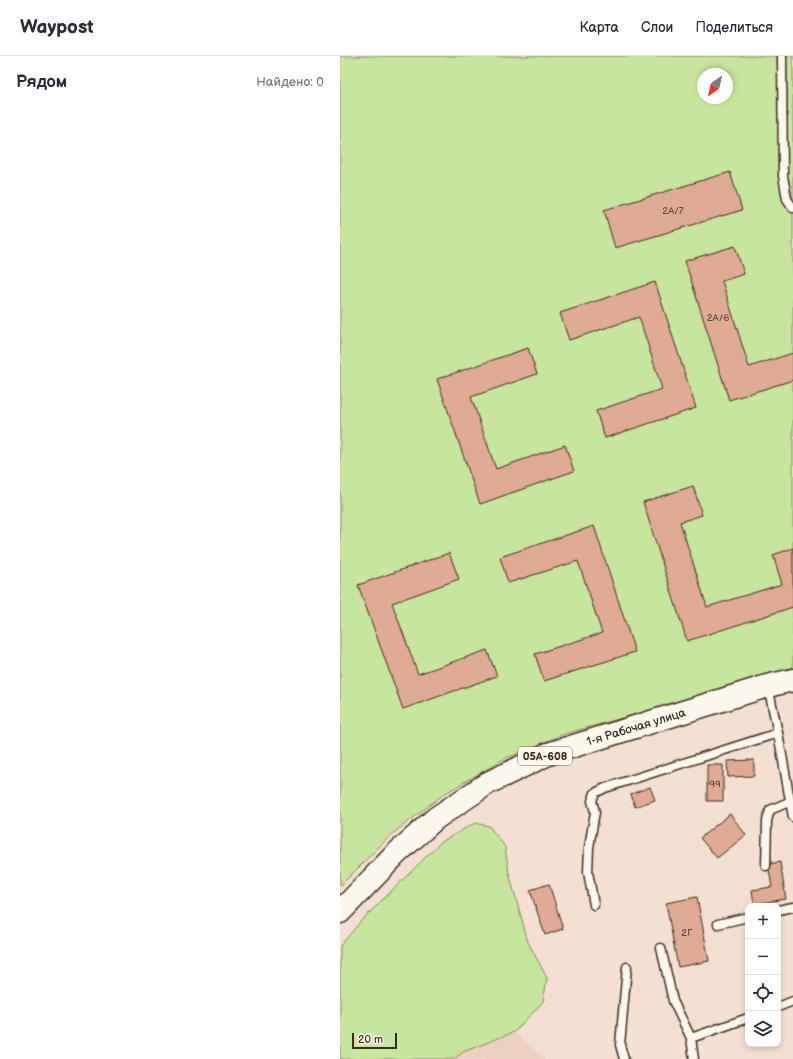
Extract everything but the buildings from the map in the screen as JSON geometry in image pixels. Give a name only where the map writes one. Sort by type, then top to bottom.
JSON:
[{"type":"main road","name":"1-я Рабочая улица","points":[[340,912],[398,853],[436,818],[488,783],[548,754],[767,686],[793,680]]},
{"type":"lane","points":[[782,56],[783,176],[787,200],[793,208]]},
{"type":"lane","points":[[767,686],[789,773],[793,816]]},
{"type":"lane","points":[[594,905],[588,872],[589,847],[595,812],[592,800],[596,793],[605,788],[778,733]]},
{"type":"lane","points":[[766,866],[767,821],[770,810],[791,801]]},
{"type":"lane","points":[[781,909],[793,907]]},
{"type":"lane","points":[[718,924],[745,918]]},
{"type":"lane","points":[[661,948],[673,1001],[691,1038],[694,1059]]},
{"type":"lane","points":[[624,1059],[620,1045],[627,967]]},
{"type":"lane","points":[[781,1006],[793,1001]]},
{"type":"lane","points":[[691,1038],[745,1019]]},
{"type":"shaded area","points":[[514,1032],[545,1059],[454,1059],[463,1052]]},
{"type":"green space","points":[[340,56],[793,56],[793,671],[564,734],[502,760],[444,794],[391,835],[340,886]]},
{"type":"green space","points":[[475,823],[489,826],[505,847],[509,873],[528,942],[547,978],[543,1002],[514,1032],[463,1052],[454,1059],[340,1059],[340,946],[360,922],[441,842]]}]
